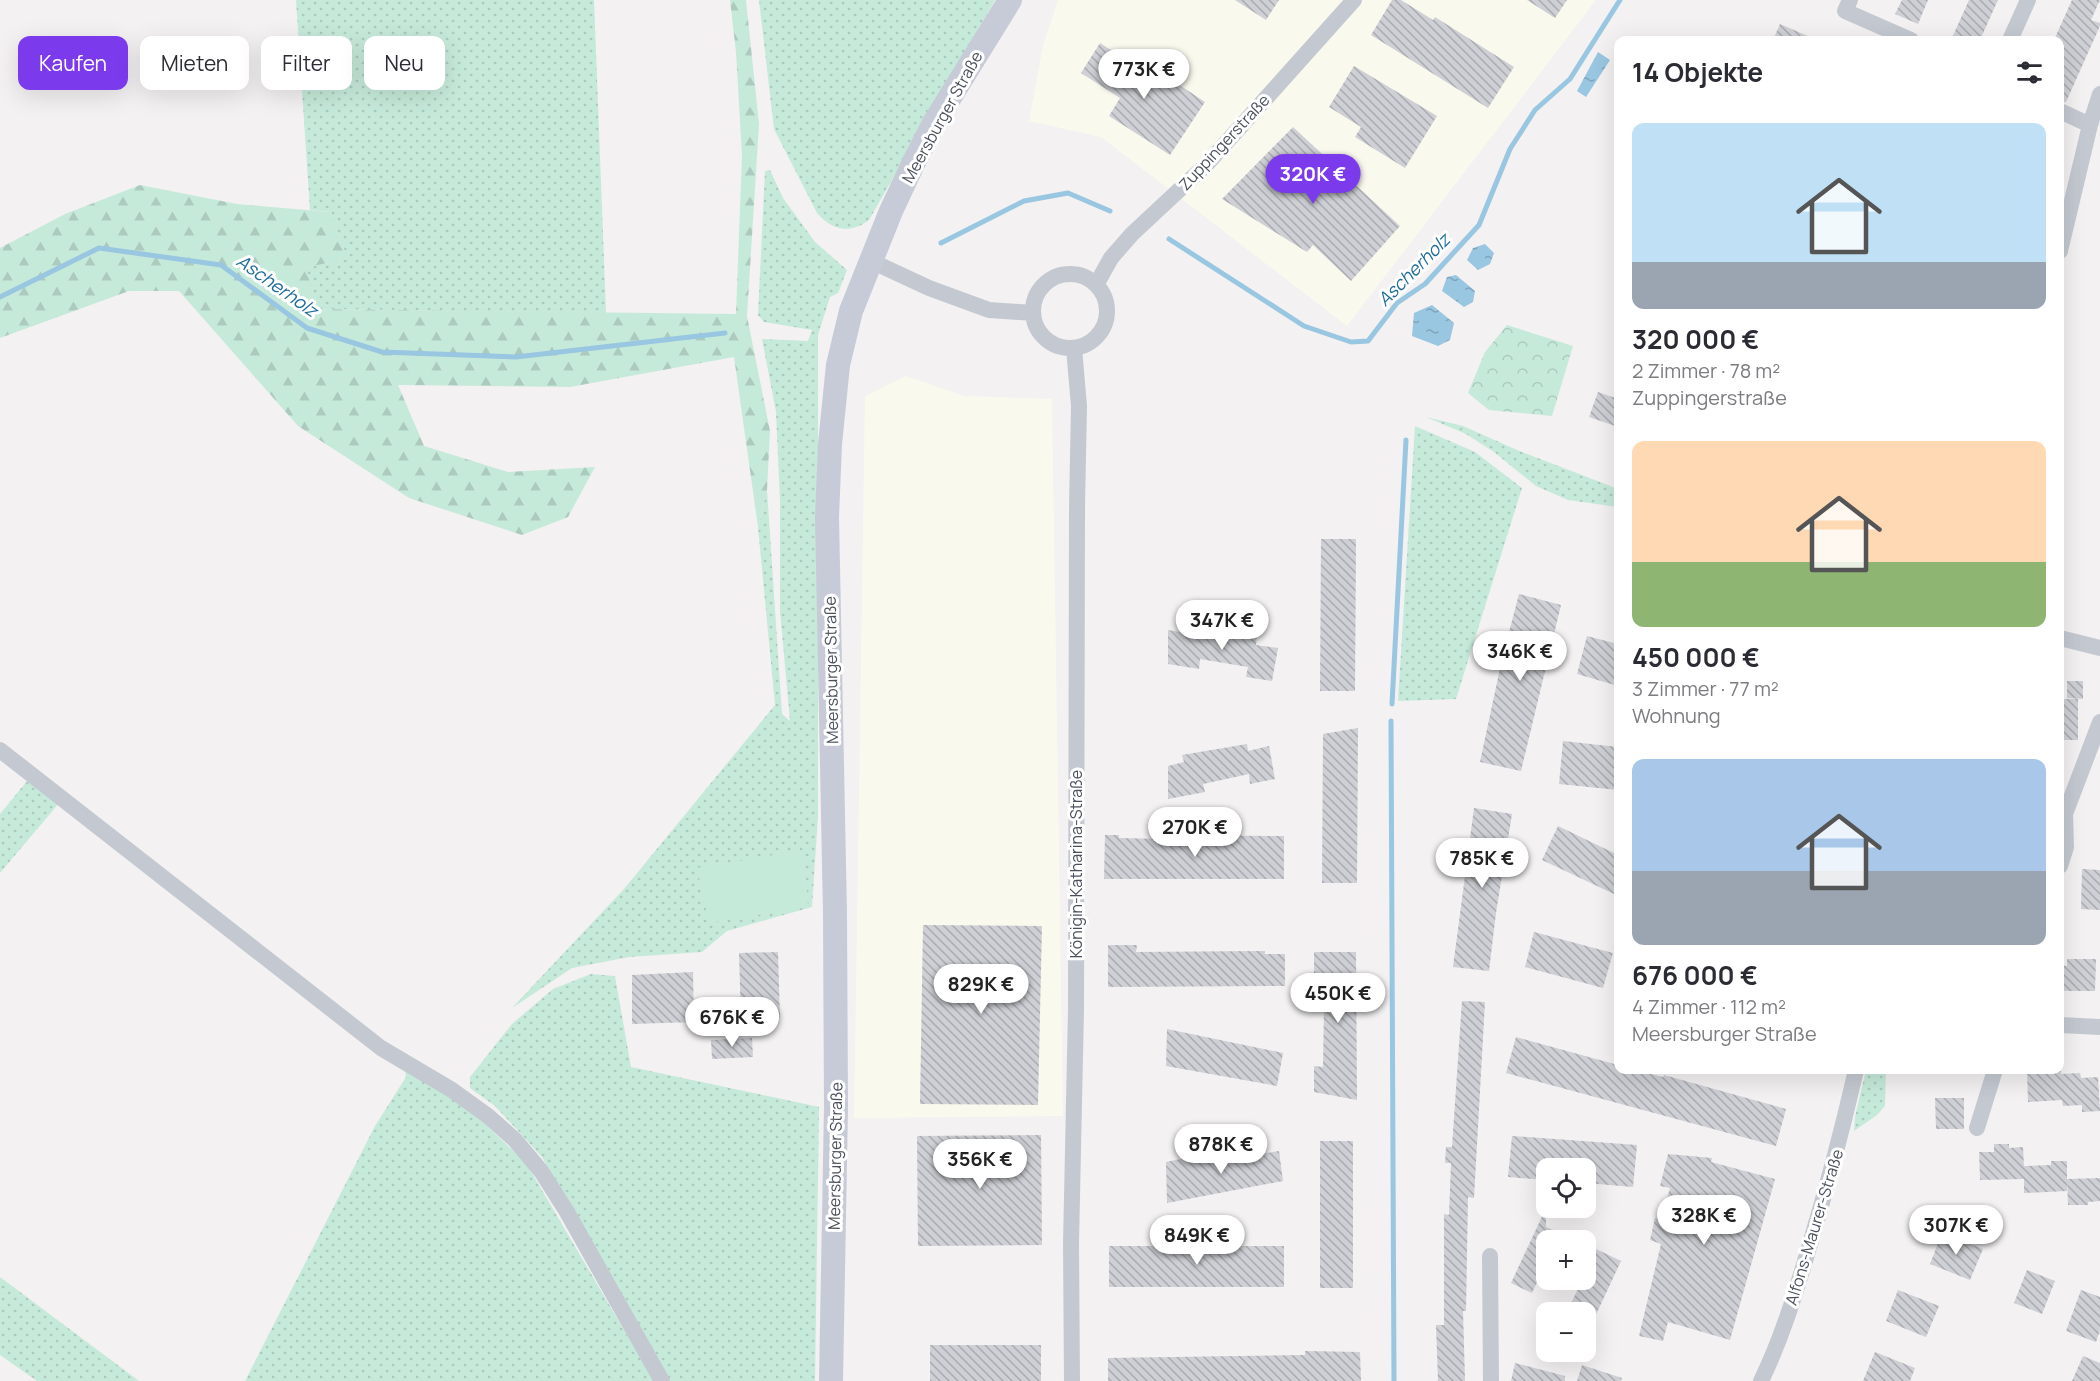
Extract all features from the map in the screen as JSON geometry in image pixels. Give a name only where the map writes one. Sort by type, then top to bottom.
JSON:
[{"type":"street","name":"Meersburger Straße","points":[[831,1381],[836,1061],[827,517],[830,444],[838,365],[851,311],[900,192],[934,123],[1010,0]]},
{"type":"street","name":"Zuppingerstraße","points":[[1096,285],[1111,258],[1132,234],[1207,164],[1354,0]]},
{"type":"street","points":[[1850,0],[1845,11],[1902,36]]},
{"type":"street","points":[[2012,36],[2028,0]]},
{"type":"street","points":[[2064,234],[2090,125],[2100,94]]},
{"type":"street","points":[[2064,113],[2090,125]]},
{"type":"street","points":[[871,261],[929,288],[989,310],[1033,314]]},
{"type":"street","points":[[1068,274],[1079,275],[1096,285],[1105,297],[1107,309],[1106,320],[1094,340],[1084,346],[1061,347],[1041,335],[1035,325],[1034,302],[1046,282],[1056,276],[1068,274]]},
{"type":"street","name":"Königin-Katharina-Straße","points":[[1072,1381],[1071,1244],[1076,998],[1079,406],[1074,348]]},
{"type":"street","points":[[2064,639],[2100,648]]},
{"type":"street","points":[[2064,853],[2066,847],[2064,814],[2100,722]]},
{"type":"street","points":[[0,750],[381,1048],[452,1090],[488,1116],[515,1140],[541,1171],[567,1212],[662,1381]]},
{"type":"street","points":[[2064,1025],[2100,1027]]},
{"type":"street","name":"Alfons-Maurer-Straße","points":[[1761,1381],[1796,1290],[1835,1157],[1855,1074]]},
{"type":"street","points":[[1977,1128],[1994,1074]]},
{"type":"street","points":[[1490,1256],[1491,1381]]},
{"type":"shaded area","points":[[1058,0],[1596,0],[1347,326],[1101,137],[1029,121],[1043,45]]},
{"type":"shaded area","points":[[906,376],[964,396],[1052,399],[1063,1116],[854,1118],[865,396]]},
{"type":"green space","points":[[296,0],[594,0],[606,313],[315,309],[306,267],[347,259],[330,212],[310,210],[302,90],[352,90],[352,36],[298,36]]},
{"type":"green space","points":[[730,0],[746,0],[759,124],[747,316],[770,431],[767,490],[758,527],[734,357],[570,387],[398,385],[424,446],[508,472],[595,467],[568,517],[522,535],[409,498],[298,426],[179,291],[129,291],[0,338],[0,248],[65,214],[140,185],[237,204],[330,212],[348,259],[307,267],[315,309],[736,314],[742,156],[736,52]]},
{"type":"green space","points":[[759,0],[995,0],[869,220],[862,224],[849,229],[835,227],[817,213],[774,129]]},
{"type":"green space","points":[[770,170],[783,198],[815,242],[847,270],[838,293],[830,297],[818,335],[818,816],[812,907],[727,931],[702,952],[629,957],[572,968],[512,1008],[624,889],[775,705],[758,527],[767,490],[782,714],[790,721],[780,611],[780,501],[776,412],[762,339],[808,341],[812,330],[764,322],[758,315],[765,171]]},
{"type":"green space","points":[[1507,325],[1573,346],[1552,416],[1489,410],[1468,393],[1485,352]]},
{"type":"green space","points":[[1426,417],[1463,426],[1517,450],[1614,487],[1614,506],[1568,500],[1536,486],[1494,452],[1466,434]]},
{"type":"green space","points":[[1415,426],[1475,452],[1522,488],[1456,699],[1398,701]]},
{"type":"green space","points":[[27,781],[60,802],[0,873],[0,814]]},
{"type":"green space","points":[[804,850],[808,907],[709,923],[697,868]]},
{"type":"green space","points":[[591,974],[615,976],[631,1067],[819,1107],[815,1381],[668,1381],[542,1157],[495,1106],[470,1088],[470,1077],[512,1024],[553,989]]},
{"type":"green space","points":[[405,1070],[451,1098],[483,1122],[526,1163],[654,1381],[245,1381],[375,1126],[406,1077]]},
{"type":"green space","points":[[1865,1074],[1886,1074],[1885,1106],[1877,1115],[1854,1131]]},
{"type":"green space","points":[[0,1277],[139,1381],[37,1381],[0,1355]]},
{"type":"water","points":[[1598,52],[1610,60],[1586,97],[1577,91]]},
{"type":"water","points":[[1485,244],[1494,253],[1490,264],[1478,270],[1467,260],[1473,248]]},
{"type":"water","points":[[1456,275],[1475,291],[1473,302],[1464,307],[1442,291],[1447,277]]},
{"type":"water","points":[[1432,305],[1454,323],[1450,340],[1438,346],[1412,336],[1414,313]]},
{"type":"building","points":[[1235,0],[1279,0],[1266,20]]},
{"type":"building","points":[[1392,0],[1401,0],[1433,20],[1435,17],[1514,67],[1488,108],[1371,35]]},
{"type":"building","points":[[1527,0],[1567,0],[1555,18]]},
{"type":"building","points":[[1902,0],[1928,0],[1918,24],[1895,14]]},
{"type":"building","points":[[1969,0],[1998,0],[1982,36],[1953,36]]},
{"type":"building","points":[[2072,0],[2100,0],[2091,20],[2100,23],[2100,26],[2066,102],[2064,102],[2064,36],[2056,36]]},
{"type":"building","points":[[1780,24],[1808,36],[1775,36]]},
{"type":"building","points":[[1100,43],[1170,88],[1175,82],[1205,102],[1170,155],[1109,116],[1120,98],[1081,73]]},
{"type":"building","points":[[1354,66],[1437,116],[1405,168],[1355,137],[1361,127],[1329,107]]},
{"type":"building","points":[[1293,127],[1400,226],[1351,281],[1313,245],[1307,252],[1222,199]]},
{"type":"building","points":[[1598,392],[1614,398],[1614,426],[1589,417]]},
{"type":"building","points":[[1321,539],[1356,539],[1355,691],[1320,691]]},
{"type":"building","points":[[1519,594],[1561,605],[1521,771],[1480,762],[1502,659]]},
{"type":"building","points":[[1193,628],[1257,636],[1256,645],[1278,648],[1272,681],[1246,677],[1248,667],[1200,659],[1199,669],[1168,664],[1168,630],[1192,634]]},
{"type":"building","points":[[1587,636],[1614,643],[1614,685],[1577,674]]},
{"type":"building","points":[[2067,681],[2083,681],[2083,699],[2067,698]]},
{"type":"building","points":[[2064,699],[2078,699],[2078,740],[2064,740]]},
{"type":"building","points":[[1358,728],[1357,883],[1322,883],[1323,734]]},
{"type":"building","points":[[1563,741],[1614,747],[1614,790],[1559,784]]},
{"type":"building","points":[[1247,744],[1248,751],[1269,746],[1275,779],[1250,784],[1249,774],[1203,784],[1205,792],[1168,799],[1168,766],[1184,762],[1182,755]]},
{"type":"building","points":[[1474,808],[1512,814],[1489,971],[1453,967]]},
{"type":"building","points":[[1558,826],[1614,853],[1614,894],[1542,860]]},
{"type":"building","points":[[1105,835],[1119,835],[1119,838],[1167,839],[1168,835],[1284,836],[1284,879],[1104,879]]},
{"type":"building","points":[[2082,869],[2100,870],[2100,910],[2081,909]]},
{"type":"building","points":[[923,925],[1042,926],[1038,1105],[920,1104]]},
{"type":"building","points":[[1534,932],[1613,953],[1603,988],[1525,967]]},
{"type":"building","points":[[1108,945],[1137,945],[1136,952],[1265,951],[1265,954],[1285,954],[1285,986],[1108,987]]},
{"type":"building","points":[[778,952],[780,1018],[741,1019],[739,953]]},
{"type":"building","points":[[1314,952],[1356,952],[1357,1100],[1314,1092],[1314,1066],[1323,1067],[1324,1004],[1323,981],[1314,981]]},
{"type":"building","points":[[2067,959],[2096,959],[2095,991],[2064,991],[2064,966],[2067,966]]},
{"type":"building","points":[[693,972],[694,1022],[632,1024],[632,975]]},
{"type":"building","points":[[1462,1001],[1485,1002],[1474,1198],[1468,1197],[1466,1311],[1463,1311],[1465,1381],[1438,1381],[1436,1325],[1444,1325],[1444,1214],[1449,1215],[1451,1163],[1445,1163],[1446,1147],[1452,1147]]},
{"type":"building","points":[[1167,1029],[1283,1053],[1277,1086],[1166,1066]]},
{"type":"building","points":[[1516,1037],[1614,1064],[1614,1074],[1651,1074],[1663,1077],[1664,1075],[1786,1109],[1776,1146],[1506,1073]]},
{"type":"building","points":[[752,1038],[753,1057],[712,1059],[711,1040]]},
{"type":"building","points":[[2080,1073],[2081,1078],[2098,1077],[2100,1111],[2082,1112],[2082,1105],[2063,1106],[2062,1100],[2028,1102],[2027,1074]]},
{"type":"building","points":[[1935,1098],[1964,1098],[1964,1129],[1936,1129]]},
{"type":"building","points":[[1041,1135],[1042,1245],[918,1246],[917,1136]]},
{"type":"building","points":[[1512,1136],[1637,1145],[1633,1187],[1596,1184],[1596,1158],[1536,1158],[1536,1179],[1508,1177]]},
{"type":"building","points":[[1320,1141],[1353,1141],[1353,1288],[1320,1288]]},
{"type":"building","points":[[1994,1144],[2009,1144],[2009,1148],[2023,1147],[2024,1166],[2051,1165],[2051,1161],[2067,1161],[2067,1191],[2024,1193],[2024,1179],[1980,1180],[1979,1152],[1994,1152]]},
{"type":"building","points":[[1279,1151],[1283,1181],[1167,1203],[1166,1162],[1190,1157],[1193,1162]]},
{"type":"building","points":[[1668,1154],[1712,1158],[1711,1162],[1775,1179],[1730,1340],[1668,1322],[1663,1341],[1639,1336],[1661,1244],[1650,1240],[1655,1218],[1661,1219],[1670,1188],[1660,1186]]},
{"type":"building","points":[[2100,1178],[2100,1201],[2088,1202],[2088,1205],[2068,1205],[2067,1179]]},
{"type":"building","points":[[1541,1218],[1546,1218],[1546,1227],[1553,1230],[1536,1230],[1536,1284],[1532,1293],[1511,1283]]},
{"type":"building","points":[[1942,1233],[1983,1249],[1970,1280],[1930,1264]]},
{"type":"building","points":[[1109,1246],[1284,1246],[1284,1287],[1109,1287]]},
{"type":"building","points":[[1596,1249],[1621,1261],[1596,1315],[1596,1302],[1572,1302],[1577,1290],[1596,1290]]},
{"type":"building","points":[[2027,1270],[2055,1281],[2042,1314],[2014,1303]]},
{"type":"building","points":[[1898,1290],[1939,1306],[1926,1337],[1886,1321]]},
{"type":"building","points":[[2081,1290],[2100,1297],[2100,1331],[2096,1342],[2066,1331]]},
{"type":"building","points":[[930,1345],[1041,1345],[1041,1381],[930,1381]]},
{"type":"building","points":[[1305,1351],[1360,1352],[1361,1381],[1108,1381],[1108,1358],[1305,1355]]},
{"type":"building","points":[[1875,1352],[1915,1368],[1910,1381],[1863,1381]]},
{"type":"building","points":[[2083,1356],[2100,1363],[2100,1381],[2072,1381]]},
{"type":"building","points":[[1515,1363],[1565,1376],[1565,1381],[1511,1381]]},
{"type":"building","points":[[1582,1365],[1622,1378],[1621,1381],[1577,1381]]},
{"type":"waterway","name":"Ascherholz","points":[[1169,239],[1304,326],[1351,342],[1368,341],[1397,303],[1425,284],[1479,225],[1510,149],[1535,110],[1570,79],[1620,0]]},
{"type":"waterway","name":"Ascherholz","points":[[941,243],[1024,201],[1068,193],[1110,211]]},
{"type":"waterway","name":"Ascherholz","points":[[0,297],[99,248],[221,265],[307,328],[382,352],[516,357],[725,333]]},
{"type":"waterway","points":[[1392,704],[1406,440]]},
{"type":"waterway","points":[[1391,721],[1394,1381]]}]
